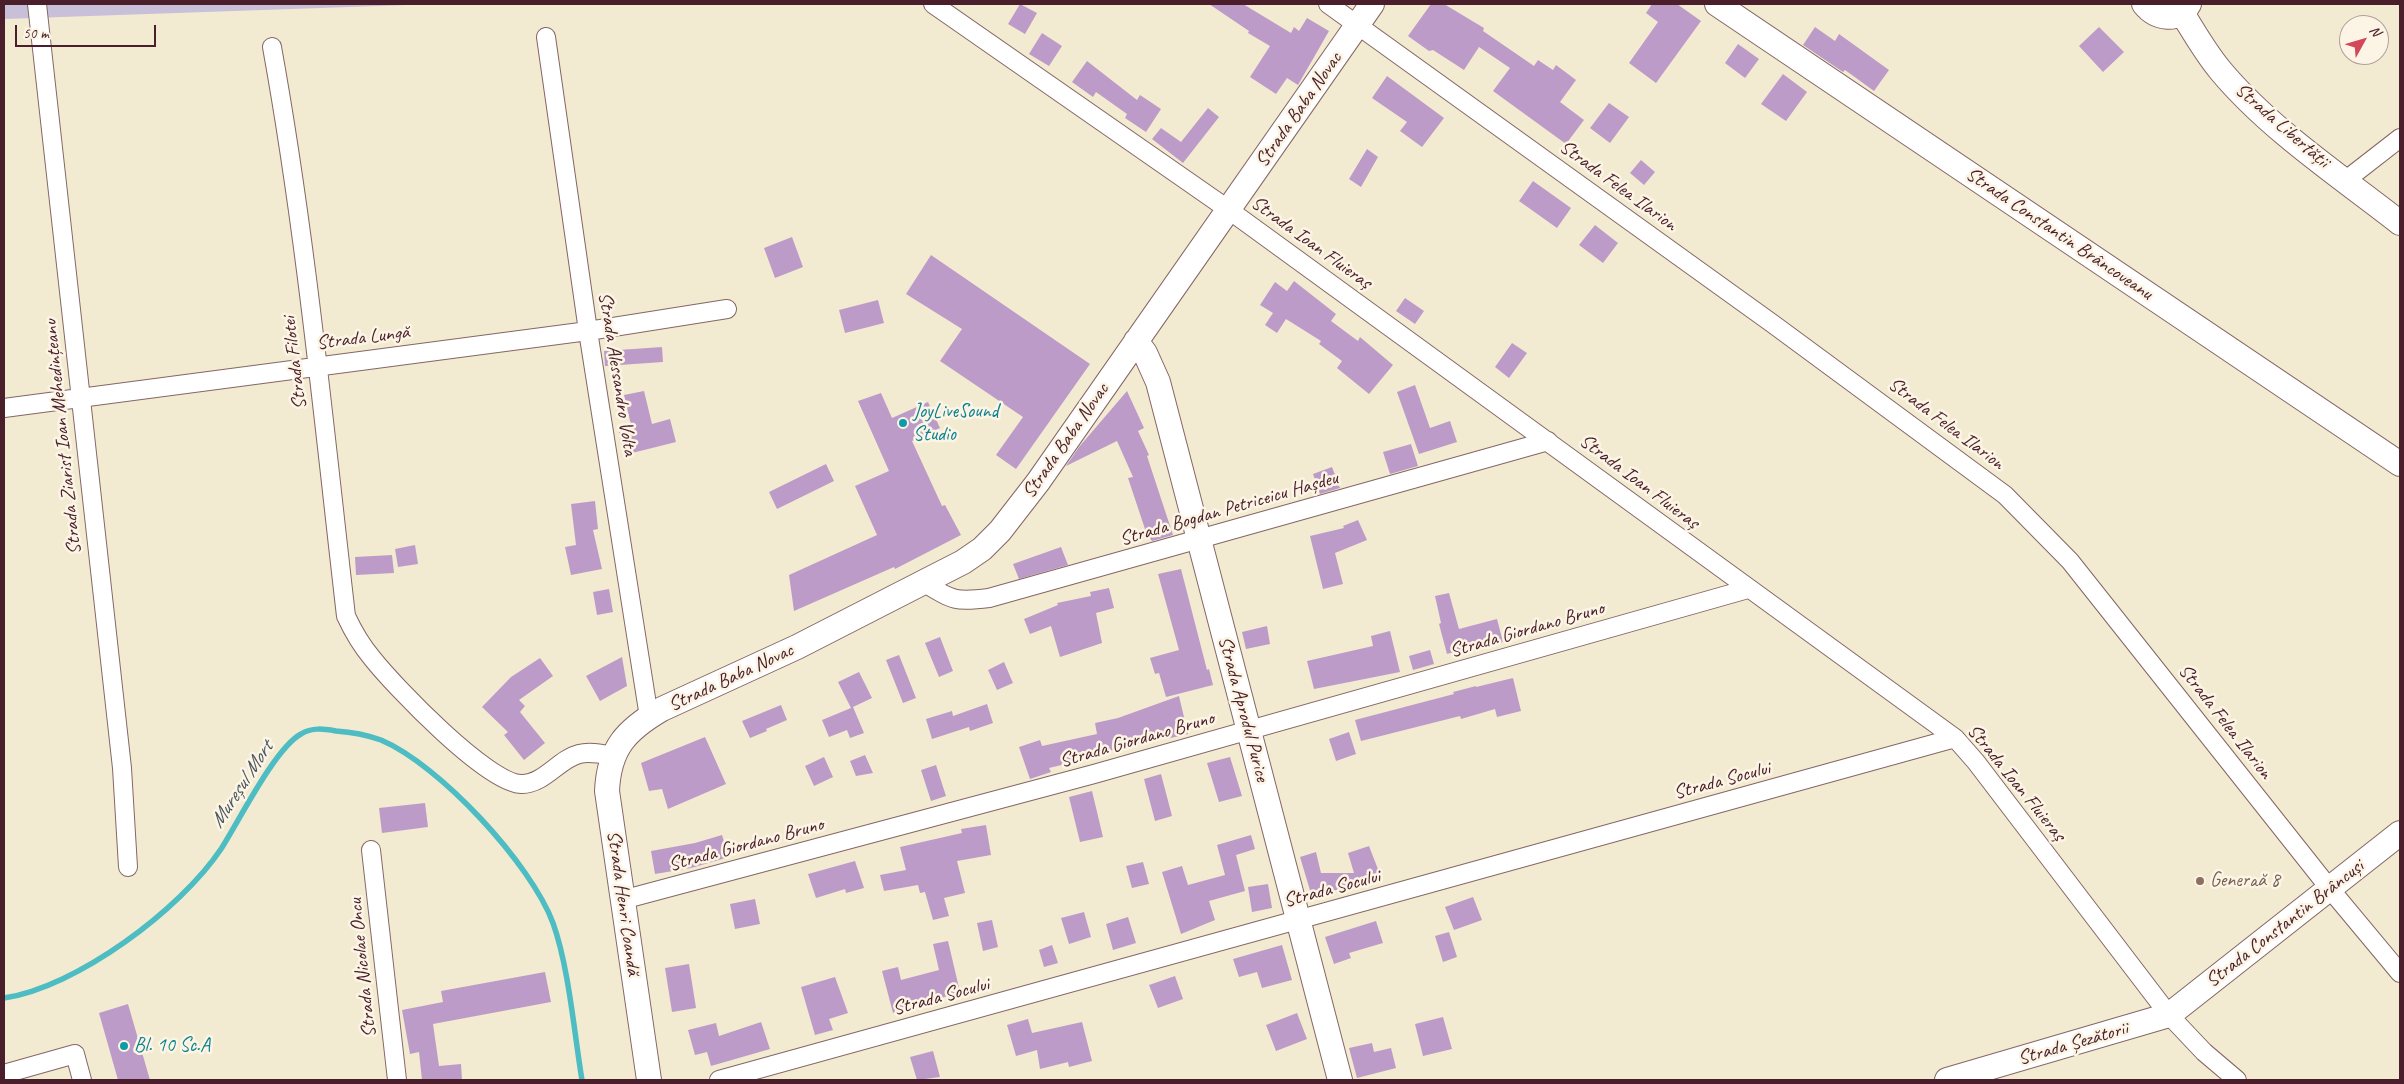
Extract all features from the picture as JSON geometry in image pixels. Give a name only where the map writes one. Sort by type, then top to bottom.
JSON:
[{"type":"street","name":"Strada Ziarist Ioan Mehedințeanu","points":[[36,4],[122,768],[128,867]]},
{"type":"street","name":"Strada Ioan Fluieraș","points":[[933,4],[1229,210],[1955,738],[1976,762],[2169,1016],[2204,1052],[2237,1080]]},
{"type":"street","name":"Strada Felea Ilarion","points":[[1328,4],[1908,422],[2005,495],[2036,524],[2070,561],[2400,973]]},
{"type":"street","name":"Strada Baba Novac","points":[[640,724],[924,583],[976,554],[1000,531],[1038,482],[1372,4]]},
{"type":"street","name":"Strada Constantin Brâncoveanu","points":[[1717,4],[2400,464]]},
{"type":"street","points":[[2144,4],[2157,15],[2174,17],[2186,8]]},
{"type":"street","name":"Strada Libertății","points":[[2186,8],[2215,64],[2242,94],[2284,131],[2400,223]]},
{"type":"street","name":"Strada Alessandro Volta","points":[[546,36],[588,331],[640,724]]},
{"type":"street","name":"Strada Filotei","points":[[272,47],[285,119],[317,365],[346,616],[354,633],[372,658],[401,691],[474,759],[508,781],[521,784],[532,782],[580,754],[613,756]]},
{"type":"street","points":[[2346,180],[2400,138]]},
{"type":"street","name":"Strada Lungă","points":[[4,408],[317,365],[588,331],[727,309]]},
{"type":"street","name":"Strada Aprodul Purice","points":[[1136,341],[1147,358],[1158,382],[1340,1080]]},
{"type":"street","name":"Strada Bogdan Petriceicu Hașdeu","points":[[924,583],[952,599],[965,601],[989,598],[1548,441]]},
{"type":"street","name":"Strada Giordano Bruno","points":[[622,900],[1094,774],[1748,589]]},
{"type":"street","name":"Strada Henri Coandă","points":[[640,724],[613,756],[607,791],[649,1080]]},
{"type":"street","name":"Strada Socului","points":[[719,1080],[1955,738]]},
{"type":"street","name":"Strada Constantin Brâncuși","points":[[2169,1016],[2400,833]]},
{"type":"street","name":"Strada Nicolae Oncu","points":[[371,850],[397,1080]]},
{"type":"street","name":"Strada Șezătorii","points":[[1947,1080],[1981,1076],[2169,1016]]},
{"type":"street","points":[[4,1074],[75,1054],[82,1080]]},
{"type":"shaded area","points":[[4,4],[435,4],[4,19]]},
{"type":"building","points":[[1020,4],[1037,13],[1025,34],[1008,24]]},
{"type":"building","points":[[1209,4],[1243,4],[1291,33],[1294,27],[1299,31],[1307,18],[1329,31],[1298,85],[1287,78],[1276,94],[1250,77],[1270,46],[1248,33],[1249,31]]},
{"type":"building","points":[[1431,4],[1444,4],[1484,28],[1483,31],[1534,66],[1538,60],[1553,70],[1556,65],[1576,80],[1560,102],[1584,120],[1566,144],[1493,91],[1510,68],[1479,47],[1464,70],[1433,50],[1429,51],[1408,36]]},
{"type":"building","points":[[1652,4],[1677,4],[1701,21],[1656,83],[1629,63],[1658,22],[1646,13]]},
{"type":"building","points":[[1815,27],[1835,41],[1839,34],[1889,70],[1874,91],[1845,70],[1843,72],[1803,45]]},
{"type":"building","points":[[2099,27],[2124,52],[2103,72],[2079,46]]},
{"type":"building","points":[[1042,33],[1062,46],[1049,66],[1029,54]]},
{"type":"building","points":[[1738,44],[1759,59],[1745,78],[1725,63]]},
{"type":"building","points":[[1087,61],[1137,100],[1140,95],[1161,109],[1146,132],[1125,118],[1127,114],[1096,92],[1093,97],[1072,82]]},
{"type":"building","points":[[1783,74],[1807,92],[1786,121],[1761,104]]},
{"type":"building","points":[[1387,76],[1444,118],[1422,147],[1400,131],[1407,122],[1372,98]]},
{"type":"building","points":[[1609,103],[1629,117],[1610,143],[1590,128]]},
{"type":"building","points":[[1208,108],[1219,117],[1183,163],[1152,139],[1161,128],[1181,142]]},
{"type":"building","points":[[1367,149],[1378,157],[1361,187],[1349,179]]},
{"type":"building","points":[[1641,160],[1655,172],[1644,185],[1630,173]]},
{"type":"building","points":[[1533,181],[1571,208],[1557,228],[1519,201]]},
{"type":"building","points":[[1595,225],[1618,243],[1603,263],[1579,245]]},
{"type":"building","points":[[792,237],[803,267],[775,278],[764,248]]},
{"type":"building","points":[[931,255],[1090,364],[1016,469],[996,455],[1023,417],[940,361],[962,329],[906,294]]},
{"type":"building","points":[[1294,281],[1336,314],[1331,321],[1358,341],[1360,337],[1393,365],[1369,394],[1337,368],[1342,361],[1319,344],[1321,341],[1286,319],[1277,333],[1265,325],[1273,313],[1260,305],[1275,282],[1287,291]]},
{"type":"building","points":[[1405,298],[1424,311],[1415,324],[1396,311]]},
{"type":"building","points":[[878,300],[884,323],[845,333],[839,310]]},
{"type":"building","points":[[1512,343],[1527,353],[1509,378],[1495,367]]},
{"type":"building","points":[[662,347],[663,362],[605,366],[604,351]]},
{"type":"building","points":[[1415,385],[1430,428],[1450,421],[1457,442],[1419,454],[1397,392]]},
{"type":"building","points":[[644,391],[652,424],[670,419],[676,442],[624,455],[619,432],[632,429],[624,395]]},
{"type":"building","points":[[1127,391],[1144,428],[1138,431],[1149,455],[1147,456],[1173,535],[1152,541],[1143,529],[1145,529],[1128,478],[1133,477],[1117,441],[1066,466],[1079,447]]},
{"type":"building","points":[[881,393],[892,418],[928,402],[940,428],[912,441],[942,506],[945,505],[961,535],[895,569],[894,567],[794,611],[789,575],[877,535],[855,486],[889,471],[858,401]]},
{"type":"building","points":[[1411,444],[1418,466],[1390,474],[1383,452]]},
{"type":"building","points":[[826,464],[834,481],[777,509],[769,492]]},
{"type":"building","points":[[1332,467],[1340,488],[1320,494],[1313,474]]},
{"type":"building","points":[[595,501],[598,529],[593,530],[602,569],[571,575],[565,547],[576,545],[571,504]]},
{"type":"building","points":[[1358,520],[1367,540],[1335,553],[1343,584],[1323,589],[1310,536],[1344,528],[1343,526]]},
{"type":"building","points":[[415,545],[418,564],[398,567],[395,549]]},
{"type":"building","points":[[1061,547],[1068,565],[1019,579],[1013,564]]},
{"type":"building","points":[[392,555],[394,573],[356,575],[355,557]]},
{"type":"building","points":[[1181,569],[1207,670],[1209,669],[1213,685],[1166,697],[1159,673],[1155,674],[1150,658],[1179,650],[1158,574]]},
{"type":"building","points":[[1109,588],[1114,608],[1096,613],[1102,643],[1060,657],[1051,626],[1030,634],[1024,619],[1058,605],[1057,603],[1091,596],[1090,592]]},
{"type":"building","points":[[609,589],[613,612],[597,615],[593,592]]},
{"type":"building","points":[[1449,593],[1459,629],[1497,619],[1503,642],[1482,648],[1481,644],[1447,654],[1439,624],[1441,623],[1435,596]]},
{"type":"building","points":[[1267,626],[1270,644],[1246,649],[1242,632]]},
{"type":"building","points":[[1390,631],[1400,672],[1314,689],[1307,661],[1373,646],[1371,636]]},
{"type":"building","points":[[940,637],[953,671],[939,677],[925,643]]},
{"type":"building","points":[[1430,650],[1434,664],[1413,670],[1409,656]]},
{"type":"building","points":[[899,655],[916,698],[903,703],[886,660]]},
{"type":"building","points":[[622,657],[627,686],[600,701],[586,676]]},
{"type":"building","points":[[540,658],[553,676],[519,700],[525,706],[520,712],[545,743],[524,760],[504,735],[508,732],[482,707],[511,677]]},
{"type":"building","points":[[1004,662],[1013,683],[997,690],[988,670]]},
{"type":"building","points":[[859,672],[872,698],[853,707],[864,733],[850,738],[847,730],[829,737],[822,720],[851,708],[838,682]]},
{"type":"building","points":[[1513,678],[1521,711],[1497,717],[1495,709],[1461,719],[1460,716],[1361,741],[1355,720],[1454,694],[1453,692]]},
{"type":"building","points":[[1179,696],[1188,734],[1166,739],[1165,735],[1128,747],[1081,757],[1082,760],[1049,768],[1051,772],[1030,779],[1019,747],[1040,740],[1042,746],[1097,734],[1095,723],[1118,718]]},
{"type":"building","points":[[987,704],[993,723],[970,731],[969,727],[932,739],[926,719],[952,711],[953,716]]},
{"type":"building","points":[[781,705],[787,720],[750,738],[742,721]]},
{"type":"building","points":[[1349,732],[1356,754],[1336,761],[1329,739]]},
{"type":"building","points":[[705,737],[726,784],[668,809],[662,789],[649,791],[641,763]]},
{"type":"building","points":[[865,755],[873,773],[856,776],[850,761]]},
{"type":"building","points":[[824,757],[833,777],[814,786],[805,766]]},
{"type":"building","points":[[1230,757],[1242,796],[1219,802],[1207,763]]},
{"type":"building","points":[[936,765],[946,796],[931,801],[921,770]]},
{"type":"building","points":[[1161,774],[1172,816],[1155,821],[1144,779]]},
{"type":"building","points":[[1092,791],[1103,837],[1080,842],[1069,797]]},
{"type":"building","points":[[425,803],[428,827],[382,833],[379,808]]},
{"type":"building","points":[[986,825],[991,855],[957,861],[965,893],[944,898],[949,916],[933,920],[925,892],[920,893],[918,885],[884,891],[880,875],[906,870],[900,847],[962,833],[961,829]]},
{"type":"building","points":[[722,835],[729,857],[691,868],[655,874],[651,851],[695,843]]},
{"type":"building","points":[[1251,835],[1255,849],[1236,855],[1245,891],[1209,901],[1215,920],[1181,934],[1162,872],[1182,866],[1188,885],[1225,875],[1217,845]]},
{"type":"building","points":[[1369,846],[1381,877],[1312,897],[1300,857],[1316,852],[1321,873],[1354,873],[1348,853]]},
{"type":"building","points":[[855,861],[864,888],[846,893],[845,889],[816,898],[808,874]]},
{"type":"building","points":[[1143,862],[1149,884],[1132,888],[1126,866]]},
{"type":"building","points":[[1268,884],[1272,908],[1252,912],[1248,887]]},
{"type":"building","points":[[1473,897],[1482,920],[1454,930],[1445,907]]},
{"type":"building","points":[[755,899],[760,924],[735,929],[730,904]]},
{"type":"building","points":[[1084,912],[1091,937],[1069,944],[1061,918]]},
{"type":"building","points":[[1128,917],[1136,943],[1113,950],[1106,924]]},
{"type":"building","points":[[992,920],[998,947],[983,951],[977,923]]},
{"type":"building","points":[[1376,921],[1383,943],[1349,953],[1351,958],[1334,964],[1325,937]]},
{"type":"building","points":[[1449,932],[1457,957],[1443,962],[1435,936]]},
{"type":"building","points":[[948,941],[960,992],[893,1013],[882,971],[898,967],[901,980],[939,970],[933,944]]},
{"type":"building","points":[[1052,945],[1058,963],[1044,967],[1039,950]]},
{"type":"building","points":[[1282,945],[1292,980],[1262,988],[1257,972],[1239,977],[1233,959]]},
{"type":"building","points":[[689,964],[696,1008],[672,1012],[665,968]]},
{"type":"building","points":[[545,972],[551,1002],[433,1024],[439,1066],[461,1064],[462,1080],[422,1080],[419,1052],[410,1054],[402,1010],[443,1002],[441,991]]},
{"type":"building","points":[[1175,976],[1183,999],[1158,1008],[1149,985]]},
{"type":"building","points":[[835,977],[848,1013],[829,1019],[833,1030],[815,1035],[801,987]]},
{"type":"building","name":"Bl. 10 Sc.A","points":[[128,1004],[150,1080],[118,1080],[99,1013]]},
{"type":"building","points":[[1297,1013],[1307,1039],[1276,1051],[1266,1025]]},
{"type":"building","points":[[1443,1017],[1452,1049],[1423,1056],[1415,1024]]},
{"type":"building","points":[[1028,1019],[1032,1033],[1082,1022],[1092,1061],[1069,1067],[1068,1062],[1040,1069],[1037,1050],[1016,1056],[1007,1025]]},
{"type":"building","points":[[761,1022],[770,1049],[711,1066],[707,1052],[695,1055],[688,1030],[716,1023],[719,1036]]},
{"type":"building","points":[[1372,1043],[1374,1052],[1391,1048],[1396,1068],[1357,1078],[1349,1048]]},
{"type":"building","points":[[933,1051],[940,1077],[917,1080],[910,1057]]},
{"type":"waterway","name":"Mureșul Mort","points":[[4,998],[33,991],[63,979],[94,962],[154,920],[203,872],[221,849],[269,769],[291,742],[301,734],[314,729],[347,732],[381,740],[430,771],[456,793],[481,819],[525,873],[542,899],[559,941],[567,980],[582,1080]]},
{"type":"place","name":"JoyLiveSound Studio","points":[[903,423]]},
{"type":"place","name":"Generaă 8","points":[[2200,881]]},
{"type":"place","name":"Bl. 10 Sc.A","points":[[124,1046]]}]
